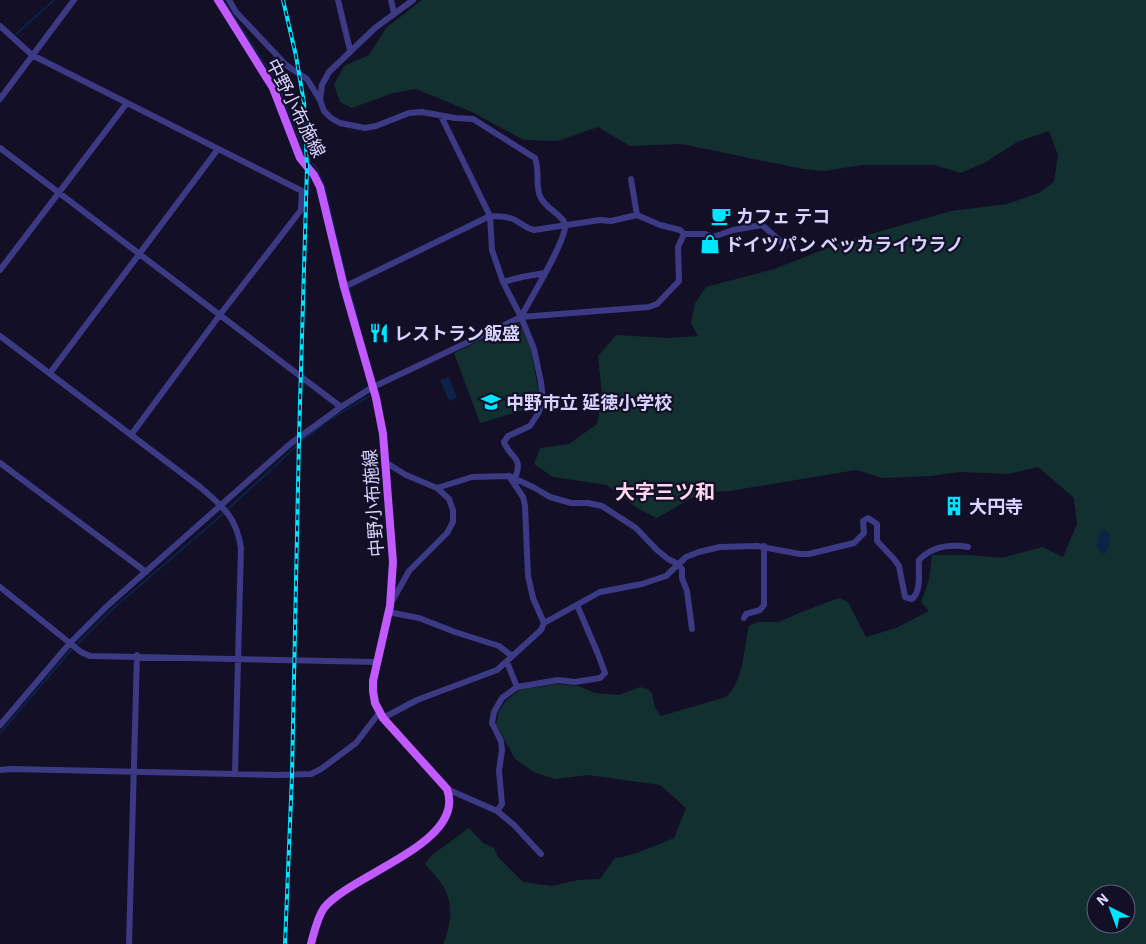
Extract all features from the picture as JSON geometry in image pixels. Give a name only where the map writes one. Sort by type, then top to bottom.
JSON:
[{"type":"main road","name":"中野小布施線","points":[[218,0],[273,88],[300,158],[314,174],[320,187],[344,287],[371,388],[376,398],[384,434],[393,562],[389,609],[384,639],[377,662],[373,691],[381,715],[447,788]]},
{"type":"main road","points":[[311,944],[323,910],[331,901],[346,889],[422,843],[435,832],[446,816],[450,805],[450,796],[447,788]]},
{"type":"street","points":[[0,99],[74,0]]},
{"type":"street","points":[[229,0],[236,12],[286,65],[306,79],[320,100],[324,111],[331,118],[350,126],[364,128],[376,126],[409,113],[422,112],[473,119],[535,158],[539,167],[539,194],[544,204],[564,221],[565,226],[558,248],[521,316]]},
{"type":"street","points":[[338,0],[350,50]]},
{"type":"street","points":[[391,0],[394,14]]},
{"type":"street","points":[[320,100],[322,85],[329,72],[350,50],[412,0]]},
{"type":"street","points":[[0,26],[32,55],[302,192],[301,210],[219,316],[131,435]]},
{"type":"street","points":[[0,270],[127,103]]},
{"type":"street","points":[[441,116],[490,216],[492,250],[503,282],[521,316],[534,349],[543,400],[539,412],[530,426],[508,436],[504,442],[507,450],[515,456],[518,462],[518,468],[512,477]]},
{"type":"street","points":[[0,148],[341,407]]},
{"type":"street","points":[[50,374],[218,150]]},
{"type":"street","points":[[631,179],[637,214]]},
{"type":"street","points":[[344,287],[490,216],[504,216],[514,220],[524,228],[534,230],[600,220],[611,221],[637,214],[660,225],[680,230],[684,234],[705,234],[713,237],[733,230],[762,225],[786,246]]},
{"type":"street","points":[[0,725],[70,643],[106,606],[290,444],[341,407],[371,388],[521,316],[649,307],[657,304],[679,281],[678,247],[684,234]]},
{"type":"street","points":[[503,282],[545,273]]},
{"type":"street","points":[[0,336],[200,487],[221,505],[238,531],[241,548],[235,773]]},
{"type":"street","points":[[0,462],[146,572]]},
{"type":"street","points":[[385,462],[406,475],[437,488],[449,499],[453,510],[453,522],[447,532],[409,571],[389,609],[499,646],[512,656]]},
{"type":"street","points":[[437,488],[472,476],[512,477],[550,497],[570,503],[602,506],[636,528],[657,550],[678,564],[682,569],[692,629]]},
{"type":"street","points":[[512,477],[525,506],[528,576],[533,598],[544,623]]},
{"type":"street","points":[[0,770],[311,774],[335,760],[356,742],[381,715],[497,670],[541,630],[544,623],[600,592],[666,576],[678,564],[693,554],[720,548],[764,546],[800,554],[809,554],[854,544],[864,533],[863,521],[868,518],[877,524],[877,540],[899,566],[905,597],[912,599],[916,596],[918,590],[919,560],[926,553],[946,546],[968,547]]},
{"type":"street","points":[[744,618],[746,614],[760,610],[764,605],[764,546]]},
{"type":"street","points":[[0,587],[81,652],[90,656],[377,662]]},
{"type":"street","points":[[497,811],[502,804],[499,771],[502,750],[501,741],[492,723],[494,712],[502,698],[516,687],[558,680],[575,682],[600,678],[605,673],[577,605]]},
{"type":"street","points":[[129,944],[137,656]]},
{"type":"street","points":[[507,662],[516,687]]},
{"type":"street","points":[[447,788],[497,811],[541,854]]},
{"type":"green space","points":[[422,0],[1146,0],[1146,944],[443,944],[448,930],[449,900],[437,877],[425,864],[432,855],[469,828],[483,843],[494,848],[498,857],[523,882],[552,886],[578,880],[600,879],[614,859],[637,853],[674,838],[686,808],[660,785],[588,775],[555,779],[534,772],[515,759],[496,724],[499,711],[506,701],[519,690],[556,684],[579,686],[595,693],[619,695],[640,687],[652,693],[655,708],[661,716],[726,697],[737,682],[740,673],[749,626],[758,622],[779,622],[839,598],[848,602],[866,637],[896,628],[929,611],[921,602],[929,580],[932,555],[970,555],[1002,558],[1042,547],[1063,557],[1077,524],[1074,498],[1038,467],[1009,474],[959,472],[931,476],[883,478],[856,470],[730,491],[702,492],[657,518],[637,508],[607,485],[553,477],[534,464],[540,448],[569,444],[597,424],[602,395],[598,356],[616,335],[668,338],[698,336],[691,323],[695,303],[706,287],[774,269],[843,242],[951,211],[1007,204],[1039,193],[1054,182],[1058,155],[1049,131],[1017,142],[986,162],[961,173],[934,165],[862,165],[825,171],[803,169],[681,144],[630,146],[598,127],[557,141],[524,140],[472,112],[416,89],[393,93],[352,108],[340,102],[334,85],[344,66],[369,55],[386,28]]},
{"type":"green space","points":[[519,322],[531,350],[540,399],[538,406],[480,423],[454,353]]},
{"type":"water","points":[[449,377],[457,398],[449,401],[440,380]]},
{"type":"water","points":[[1104,530],[1110,534],[1108,549],[1104,555],[1097,548],[1100,532]]},
{"type":"waterway","points":[[16,34],[54,0]]},
{"type":"waterway","points":[[223,0],[278,84],[302,147],[303,155],[317,168],[325,188],[346,277]]},
{"type":"waterway","points":[[349,287],[358,321]]},
{"type":"waterway","points":[[227,510],[303,440],[326,422],[369,396]]},
{"type":"waterway","points":[[76,645],[116,606],[224,513]]},
{"type":"waterway","points":[[0,733],[73,648]]},
{"type":"railway","points":[[283,0],[296,56],[304,103],[307,167],[292,775],[285,944]]},
{"type":"place","name":"カフェ テコ","points":[[721,216]]},
{"type":"place","name":"ドイツパン ベッカライウラノ","points":[[710,244]]},
{"type":"place","name":"レストラン飯盛","points":[[379,333]]},
{"type":"place","name":"中野市立 延徳小学校","points":[[491,402]]},
{"type":"place","name":"大円寺","points":[[954,506]]},
{"type":"district","name":"大字三ツ和","points":[[665,491]]}]
